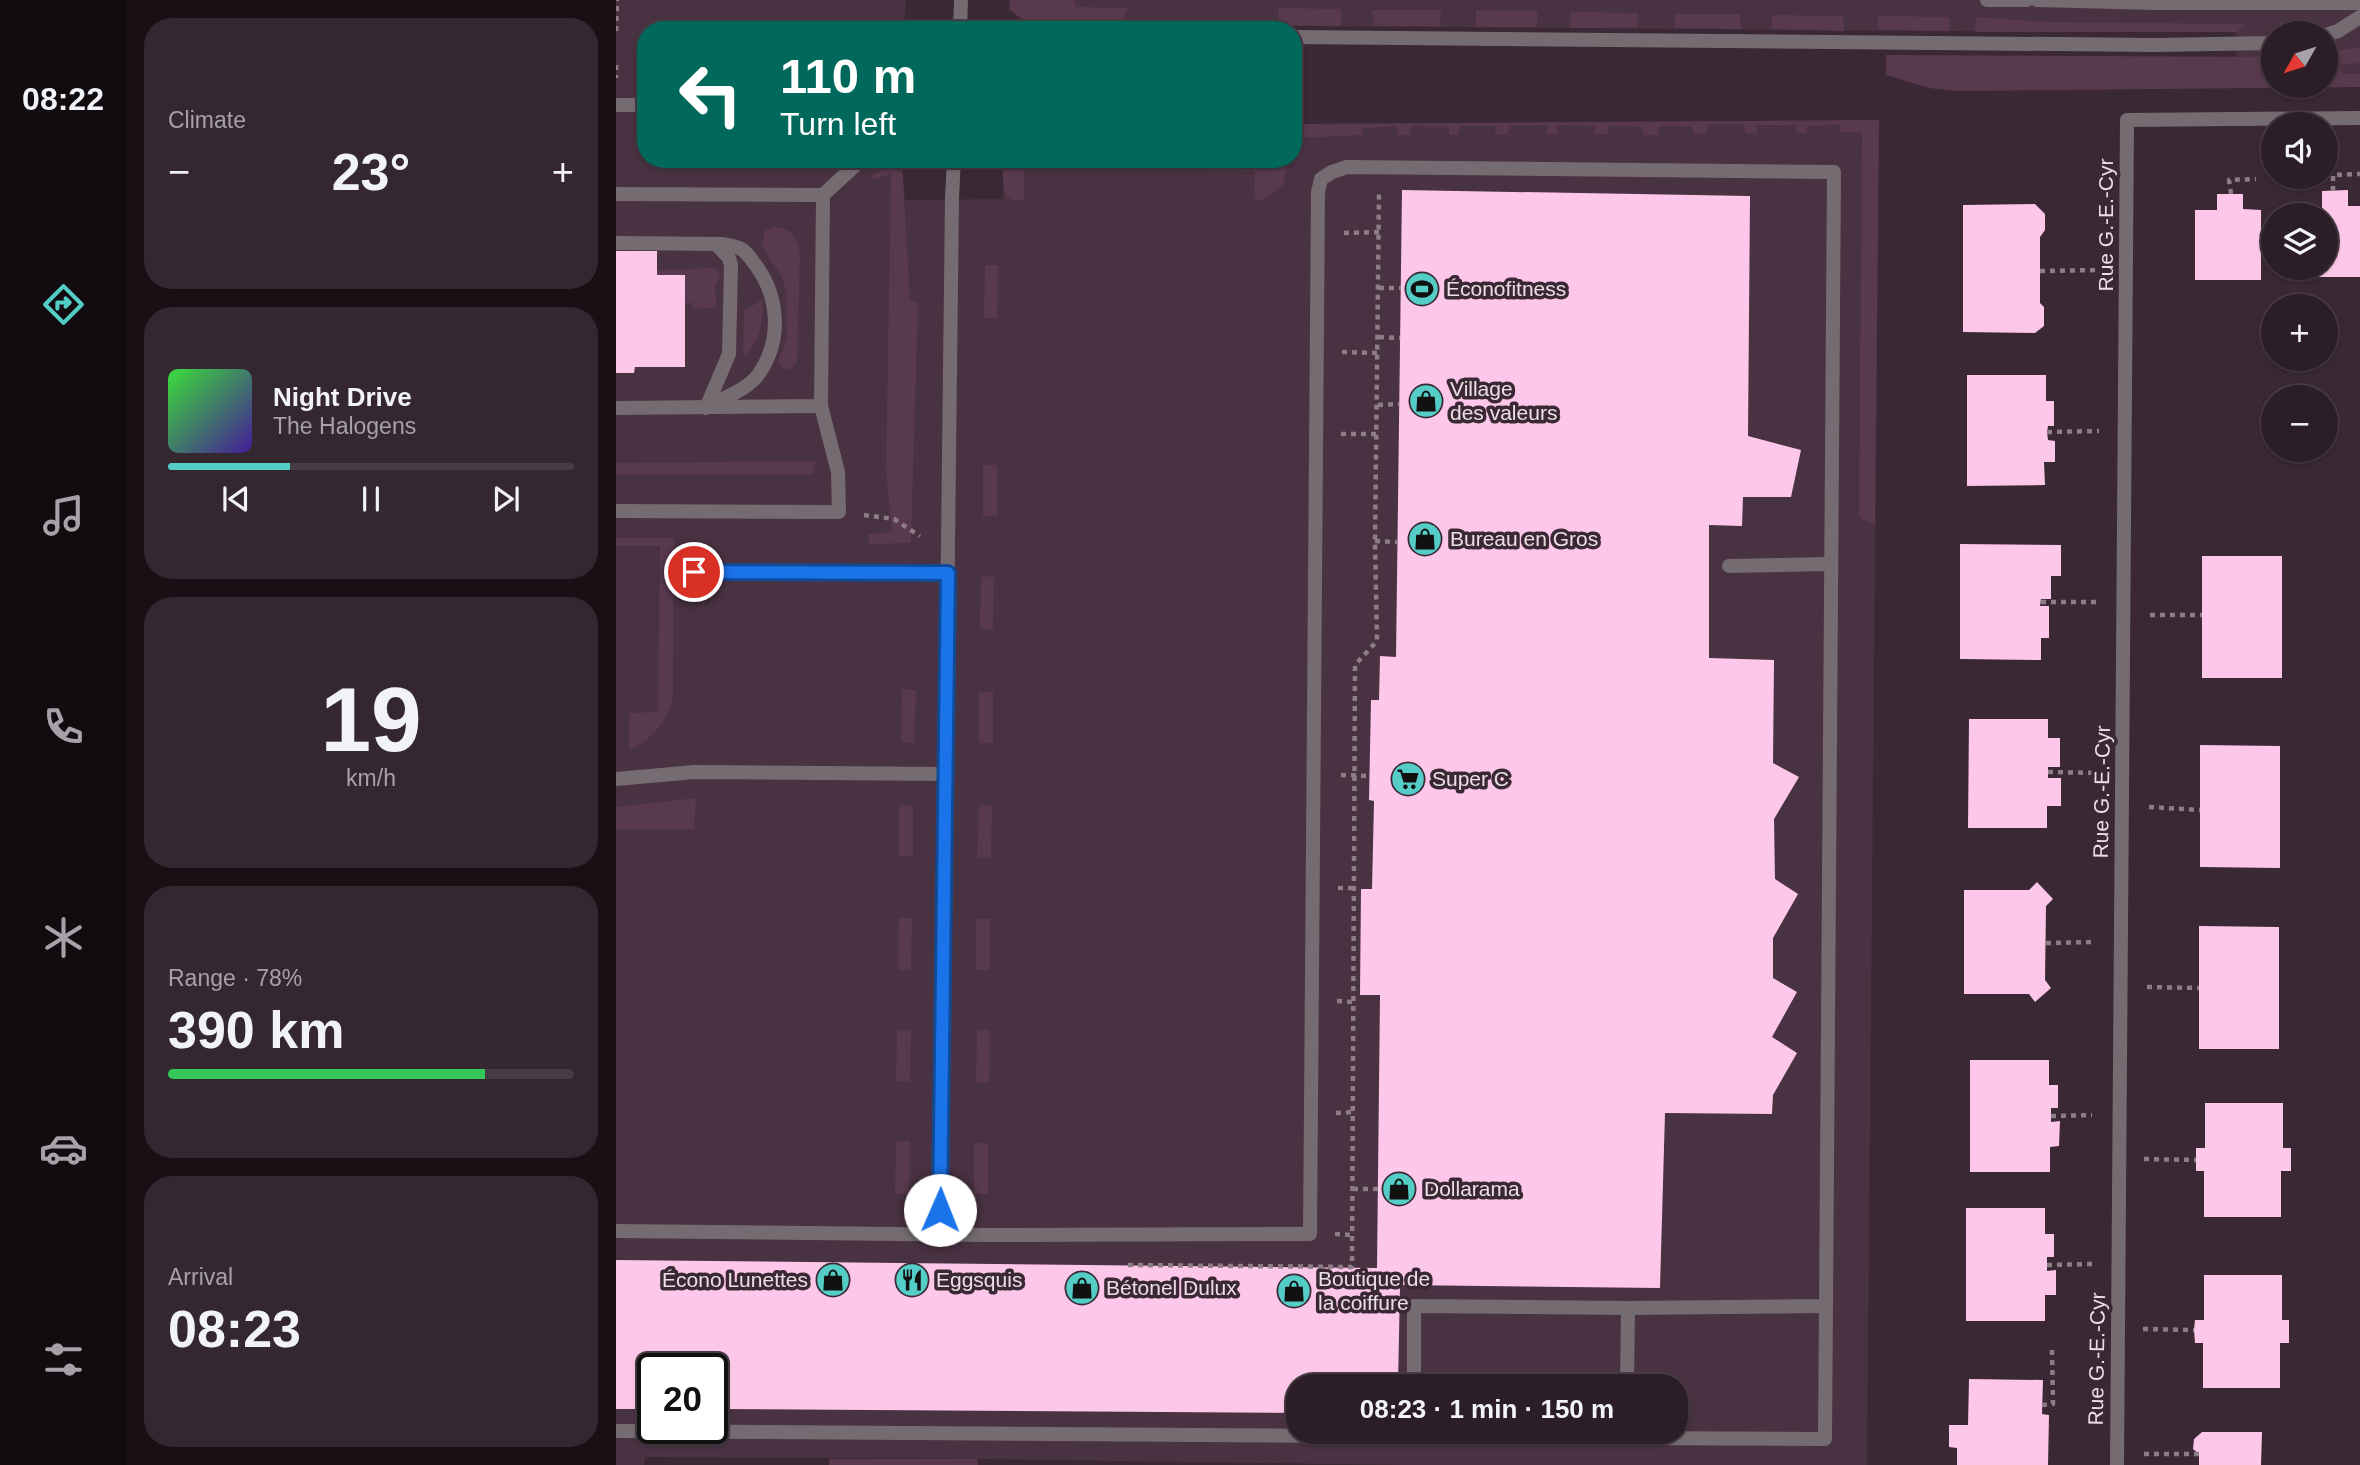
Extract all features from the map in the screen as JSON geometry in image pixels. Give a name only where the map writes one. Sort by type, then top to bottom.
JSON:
[{"type":"street","points":[[960,21],[961,0]]},
{"type":"street","points":[[1987,0],[2027,0]]},
{"type":"street","points":[[2037,0],[2360,3]]},
{"type":"street","points":[[2338,31],[2360,17]]},
{"type":"street","points":[[1302,37],[2155,45],[2261,43]]},
{"type":"street","points":[[616,105],[637,106]]},
{"type":"street","name":"Rue G.-E.-Cyr","points":[[2117,1460],[2127,120],[2360,118]]},
{"type":"street","points":[[616,1231],[1310,1234],[1318,192],[1321,179],[1347,167],[1833,172],[1825,1439],[1688,1436]]},
{"type":"street","points":[[616,194],[823,195],[852,168]]},
{"type":"street","points":[[940,1234],[954,168]]},
{"type":"street","points":[[616,511],[839,512],[838,472],[821,407],[823,195]]},
{"type":"street","points":[[616,243],[716,244],[738,248],[748,254],[761,272],[775,304],[772,343],[760,372],[753,380],[706,408]]},
{"type":"street","points":[[706,408],[729,355],[731,265],[729,258],[716,244]]},
{"type":"street","points":[[616,408],[821,407]]},
{"type":"street","points":[[1729,566],[1831,564]]},
{"type":"street","points":[[694,572],[948,573]]},
{"type":"street","points":[[616,779],[694,772],[946,774]]},
{"type":"street","points":[[1414,1374],[1414,1306],[1826,1306]]},
{"type":"street","points":[[1627,1374],[1628,1308]]},
{"type":"street","points":[[616,1431],[1286,1433]]},
{"type":"path","points":[[616,32],[617,0]]},
{"type":"path","points":[[2333,191],[2333,175],[2360,174]]},
{"type":"path","points":[[2231,194],[2229,180],[2256,179]]},
{"type":"path","points":[[1125,1265],[1352,1267],[1355,665],[1377,641],[1375,541],[1379,190]]},
{"type":"path","points":[[1318,233],[1379,232]]},
{"type":"path","points":[[2040,271],[2127,269]]},
{"type":"path","points":[[1379,288],[1401,288]]},
{"type":"path","points":[[1379,337],[1400,338]]},
{"type":"path","points":[[1317,352],[1379,353]]},
{"type":"path","points":[[1378,405],[1399,404]]},
{"type":"path","points":[[2048,432],[2126,431]]},
{"type":"path","points":[[839,512],[894,519],[927,541],[949,547]]},
{"type":"path","points":[[1375,541],[1397,542]]},
{"type":"path","points":[[2041,602],[2202,615]]},
{"type":"path","points":[[2048,772],[2123,774]]},
{"type":"path","points":[[1355,775],[1369,776]]},
{"type":"path","points":[[2123,806],[2200,810]]},
{"type":"path","points":[[2046,943],[2121,942]]},
{"type":"path","points":[[2121,986],[2199,988]]},
{"type":"path","points":[[2051,1116],[2120,1114]]},
{"type":"path","points":[[2120,1159],[2196,1160]]},
{"type":"path","points":[[1353,1189],[1378,1189]]},
{"type":"path","points":[[2047,1265],[2119,1263]]},
{"type":"path","points":[[2118,1329],[2194,1330]]},
{"type":"path","points":[[2042,1405],[2053,1404],[2052,1350]]},
{"type":"path","points":[[2117,1460],[2199,1454]]},
{"type":"shaded area","points":[[616,0],[906,0],[905,21],[637,21],[637,168],[903,168],[905,200],[1003,199],[1003,168],[1302,168],[1302,124],[1879,120],[1867,1465],[1404,1465],[645,1457],[644,1465],[616,1465]]},
{"type":"shaded area","points":[[1010,0],[2360,0],[2360,87],[2338,87],[2338,21],[2261,21],[2261,87],[2237,87],[2236,32],[1302,26],[1302,21],[1024,21],[1009,9]]},
{"type":"shaded area","points":[[1010,0],[1075,0],[1076,7],[1128,8],[1122,21],[1024,21],[1009,9]]},
{"type":"shaded area","points":[[1278,8],[1341,9],[1341,26],[1302,25],[1302,21],[1279,21]]},
{"type":"shaded area","points":[[1372,10],[1441,10],[1440,26],[1374,26]]},
{"type":"shaded area","points":[[1476,10],[1538,11],[1537,27],[1476,27]]},
{"type":"shaded area","points":[[1571,12],[1638,13],[1637,28],[1570,28]]},
{"type":"shaded area","points":[[1675,14],[1740,14],[1741,29],[1675,28]]},
{"type":"shaded area","points":[[1772,15],[1843,16],[1844,31],[1772,29]]},
{"type":"shaded area","points":[[1878,16],[1949,17],[1949,31],[1878,30]]},
{"type":"shaded area","points":[[1976,17],[2050,22],[2246,24],[2237,32],[1975,32]]},
{"type":"shaded area","points":[[2360,47],[2360,63],[2340,65],[2342,74],[2360,74],[2360,87],[2338,87],[2338,50]]},
{"type":"shaded area","points":[[1886,55],[2261,57],[2261,88],[1955,91],[1929,88],[1886,75]]},
{"type":"shaded area","points":[[1879,120],[1875,524],[1862,519],[1859,514],[1862,133],[1841,132],[1840,125],[1807,126],[1806,133],[1796,133],[1797,125],[1757,125],[1757,133],[1745,133],[1744,124],[1707,125],[1707,133],[1693,135],[1692,126],[1659,126],[1659,135],[1643,135],[1643,127],[1608,126],[1608,134],[1594,135],[1595,126],[1557,125],[1557,134],[1547,135],[1548,125],[1510,126],[1508,134],[1495,135],[1496,126],[1460,126],[1459,135],[1449,135],[1449,127],[1410,126],[1410,135],[1397,135],[1397,126],[1363,128],[1363,135],[1302,138],[1302,124]]},
{"type":"shaded area","points":[[887,168],[902,168],[910,301],[918,302],[911,543],[869,544],[868,534],[892,532],[886,469],[891,174],[870,180],[874,174]]},
{"type":"shaded area","points":[[1003,168],[1286,168],[1284,184],[1259,201],[1254,198],[1255,171],[1024,169],[1024,199],[1016,201],[1006,195]]},
{"type":"shaded area","points":[[773,227],[785,229],[792,234],[800,254],[797,362],[786,370],[777,363],[787,338],[786,290],[782,277],[762,247],[765,231]]},
{"type":"shaded area","points":[[985,265],[998,265],[997,318],[984,318]]},
{"type":"shaded area","points":[[716,268],[720,276],[715,286],[717,308],[692,309],[693,303],[685,303],[657,275],[657,270]]},
{"type":"shaded area","points":[[762,300],[760,330],[745,357],[744,311]]},
{"type":"shaded area","points":[[815,461],[813,475],[616,475],[616,463]]},
{"type":"shaded area","points":[[983,465],[997,465],[997,516],[983,516]]},
{"type":"shaded area","points":[[616,538],[674,538],[673,697],[662,723],[645,741],[629,751],[629,713],[658,712],[660,546],[616,546]]},
{"type":"shaded area","points":[[981,576],[994,577],[993,630],[980,629]]},
{"type":"shaded area","points":[[902,689],[916,690],[914,743],[901,742]]},
{"type":"shaded area","points":[[979,692],[993,692],[993,743],[979,743]]},
{"type":"shaded area","points":[[696,798],[694,829],[616,829],[616,807]]},
{"type":"shaded area","points":[[899,805],[913,805],[913,856],[899,856]]},
{"type":"shaded area","points":[[979,805],[992,805],[991,858],[977,858]]},
{"type":"shaded area","points":[[899,918],[912,918],[911,970],[898,970]]},
{"type":"shaded area","points":[[976,919],[990,919],[990,970],[976,970]]},
{"type":"shaded area","points":[[897,1030],[911,1030],[910,1082],[896,1081]]},
{"type":"shaded area","points":[[977,1030],[990,1030],[989,1083],[976,1082]]},
{"type":"shaded area","points":[[896,1141],[910,1141],[909,1194],[895,1194]]},
{"type":"shaded area","points":[[974,1143],[988,1143],[988,1194],[974,1194]]},
{"type":"shaded area","points":[[829,1459],[977,1459],[978,1465],[829,1465]]},
{"type":"building","points":[[1402,190],[1750,196],[1748,436],[1801,450],[1791,497],[1743,497],[1742,526],[1709,525],[1709,658],[1774,660],[1773,763],[1799,777],[1774,819],[1775,879],[1798,894],[1773,938],[1773,978],[1797,992],[1772,1037],[1797,1053],[1773,1095],[1772,1114],[1665,1113],[1660,1288],[1400,1285],[1398,1374],[1286,1374],[1286,1413],[728,1409],[728,1353],[637,1353],[637,1409],[616,1409],[616,1260],[1377,1268],[1380,995],[1360,995],[1361,889],[1372,889],[1374,801],[1369,800],[1371,700],[1379,700],[1380,656],[1396,657]]},
{"type":"building","points":[[2348,190],[2348,206],[2360,206],[2360,277],[2338,277],[2338,203],[2322,203],[2322,191]]},
{"type":"building","points":[[2217,194],[2243,194],[2243,209],[2261,210],[2261,280],[2195,280],[2195,210],[2217,210]]},
{"type":"building","points":[[2035,204],[2045,214],[2045,230],[2040,237],[2040,303],[2044,307],[2044,326],[2035,333],[1963,332],[1963,205]]},
{"type":"building","points":[[616,251],[657,251],[657,275],[685,275],[685,367],[635,367],[634,373],[616,373]]},
{"type":"building","points":[[1967,375],[2046,375],[2046,401],[2054,401],[2054,426],[2048,426],[2047,432],[2048,440],[2055,441],[2055,462],[2044,462],[2045,485],[1967,486]]},
{"type":"building","points":[[1960,544],[2061,545],[2061,576],[2051,576],[2051,599],[2041,599],[2040,606],[2049,606],[2049,638],[2041,638],[2041,660],[1960,659]]},
{"type":"building","points":[[2202,556],[2282,556],[2282,678],[2202,678]]},
{"type":"building","points":[[1969,719],[2048,719],[2048,738],[2060,738],[2060,767],[2048,767],[2048,778],[2061,778],[2061,806],[2047,806],[2047,828],[1968,828]]},
{"type":"building","points":[[2200,745],[2280,746],[2280,868],[2200,867]]},
{"type":"building","points":[[2037,882],[2053,899],[2046,906],[2045,980],[2051,988],[2035,1002],[2029,994],[1964,994],[1964,890],[2029,890]]},
{"type":"building","points":[[2199,926],[2279,927],[2279,1049],[2199,1049]]},
{"type":"building","points":[[1970,1060],[2049,1060],[2049,1085],[2058,1085],[2058,1108],[2051,1108],[2051,1122],[2060,1121],[2059,1146],[2050,1147],[2050,1172],[1970,1172]]},
{"type":"building","points":[[2205,1103],[2283,1103],[2283,1148],[2291,1148],[2291,1171],[2281,1171],[2281,1217],[2204,1217],[2204,1171],[2196,1171],[2196,1148],[2205,1148]]},
{"type":"building","points":[[1966,1208],[2045,1208],[2045,1234],[2054,1234],[2054,1257],[2047,1257],[2047,1271],[2056,1270],[2056,1295],[2045,1295],[2045,1321],[1966,1321]]},
{"type":"building","points":[[2204,1275],[2282,1275],[2282,1320],[2289,1320],[2289,1343],[2280,1343],[2280,1388],[2203,1388],[2203,1343],[2195,1343],[2194,1330],[2195,1320],[2204,1320]]},
{"type":"building","points":[[1969,1379],[2043,1380],[2042,1414],[2049,1415],[2048,1465],[1957,1465],[1957,1448],[1949,1447],[1949,1425],[1968,1425]]},
{"type":"building","points":[[2202,1432],[2262,1432],[2261,1465],[2199,1465],[2199,1454],[2193,1449],[2194,1439]]},
{"type":"place","name":"Éconofitness","points":[[1422,289]]},
{"type":"place","name":"Village des valeurs","points":[[1426,401]]},
{"type":"place","name":"Bureau en Gros","points":[[1425,539]]},
{"type":"place","name":"Super C","points":[[1408,779]]},
{"type":"place","name":"Dollarama","points":[[1399,1189]]},
{"type":"place","name":"Écono Lunettes","points":[[833,1280]]},
{"type":"place","name":"Eggsquis","points":[[912,1280]]},
{"type":"place","name":"Bétonel Dulux","points":[[1082,1288]]},
{"type":"place","name":"Boutique de la coiffure","points":[[1294,1291]]},
{"type":"route","points":[[694,572],[948,573],[940,1210]]}]
